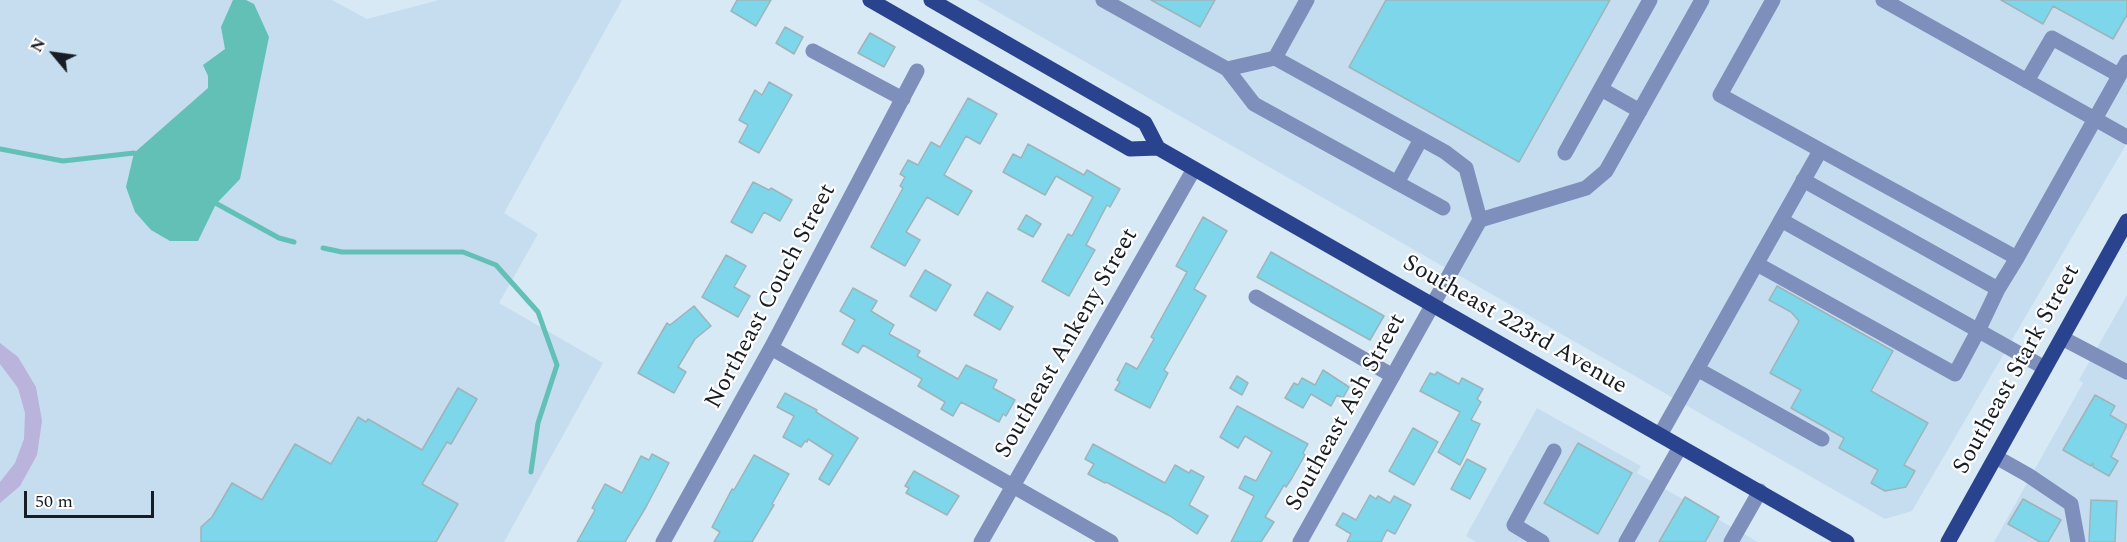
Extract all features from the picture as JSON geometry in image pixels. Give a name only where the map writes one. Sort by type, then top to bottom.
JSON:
[{"type":"main road","points":[[870,0],[1130,149],[1158,148],[1145,123],[931,0]]},
{"type":"main road","name":"Southeast 223rd Avenue","points":[[1158,148],[1847,542]]},
{"type":"main road","name":"Southeast Stark Street","points":[[1948,542],[2127,221]]},
{"type":"street","points":[[1103,0],[1227,69],[1254,104],[1443,208]]},
{"type":"street","points":[[1275,58],[1307,0]]},
{"type":"street","points":[[1565,153],[1650,0]]},
{"type":"street","points":[[1227,69],[1275,58],[1445,152],[1466,168],[1480,220],[1586,188],[1606,171],[1702,0]]},
{"type":"street","points":[[1773,0],[1720,95],[2017,258]]},
{"type":"street","points":[[1883,0],[2127,137]]},
{"type":"street","points":[[1756,264],[1955,374],[1998,289],[2123,68],[2052,38],[2027,81]]},
{"type":"street","points":[[813,51],[903,99]]},
{"type":"street","name":"Northeast Couch Street","points":[[663,542],[771,348],[918,71]]},
{"type":"street","points":[[1601,89],[1640,111]]},
{"type":"street","points":[[1397,183],[1421,139]]},
{"type":"street","points":[[1660,435],[1820,151]]},
{"type":"street","name":"Southeast Ankeny Street","points":[[981,542],[1194,169]]},
{"type":"street","points":[[1803,180],[1998,289]]},
{"type":"street","name":"Southeast Ash Street","points":[[1300,542],[1480,220]]},
{"type":"street","points":[[1781,220],[2045,368]]},
{"type":"street","points":[[1256,297],[1394,376]]},
{"type":"street","points":[[2062,338],[2127,372]]},
{"type":"street","points":[[771,348],[1111,542]]},
{"type":"street","points":[[1697,369],[1822,440]]},
{"type":"street","points":[[1626,542],[1680,447]]},
{"type":"street","points":[[1542,542],[1514,525],[1554,451]]},
{"type":"street","points":[[1996,457],[2071,504],[2078,542]]},
{"type":"street","points":[[1731,542],[1760,491]]},
{"type":"shaded area","points":[[0,0],[332,0],[367,19],[439,0],[622,0],[504,213],[538,234],[499,303],[603,363],[504,542],[0,542]]},
{"type":"shaded area","points":[[233,0],[246,0],[254,4],[269,37],[240,179],[216,204],[198,241],[170,241],[151,230],[135,212],[126,187],[134,153],[208,88],[208,76],[203,65],[225,49],[221,27]]},
{"type":"shaded area","points":[[977,0],[2127,0],[2127,143],[1912,511],[1885,519]]},
{"type":"shaded area","points":[[2127,295],[2127,542],[1994,542],[2083,383],[2079,380]]},
{"type":"shaded area","points":[[0,343],[18,357],[36,387],[42,421],[37,455],[20,486],[0,503],[0,482],[15,463],[24,439],[25,413],[18,388],[0,364]]},
{"type":"shaded area","points":[[1537,408],[1641,466],[1637,473],[1758,542],[1476,542],[1466,536]]},
{"type":"building","points":[[737,0],[771,0],[756,26],[731,11]]},
{"type":"building","points":[[1151,0],[1215,0],[1200,27]]},
{"type":"building","points":[[1386,0],[1610,0],[1519,162],[1349,67]]},
{"type":"building","points":[[2001,0],[2127,0],[2127,15],[2113,39],[2053,6],[2043,24]]},
{"type":"building","points":[[785,27],[803,37],[794,54],[776,43]]},
{"type":"building","points":[[870,33],[895,47],[884,67],[858,53]]},
{"type":"building","points":[[769,82],[792,95],[759,153],[739,142],[748,125],[739,120],[755,90],[762,95]]},
{"type":"building","points":[[968,98],[997,114],[980,144],[966,136],[944,175],[972,191],[958,215],[927,197],[906,232],[920,240],[905,266],[871,247],[903,188],[900,186],[905,177],[900,174],[908,160],[918,165],[931,142],[940,147]]},
{"type":"building","points":[[1028,144],[1084,175],[1087,170],[1120,189],[1110,207],[1107,205],[1086,245],[1095,250],[1069,296],[1042,281],[1068,234],[1072,236],[1093,197],[1056,176],[1045,195],[1003,172],[1013,154],[1021,158]]},
{"type":"building","points":[[753,182],[769,190],[771,188],[792,200],[780,221],[764,212],[752,233],[731,222]]},
{"type":"building","points":[[1026,215],[1041,224],[1033,237],[1018,229]]},
{"type":"building","points":[[1203,217],[1227,231],[1194,289],[1206,296],[1164,370],[1168,373],[1150,408],[1115,390],[1120,382],[1117,380],[1126,363],[1137,369],[1154,339],[1151,337],[1187,272],[1176,266]]},
{"type":"building","points":[[1271,252],[1384,316],[1370,340],[1257,277]]},
{"type":"building","points":[[726,255],[746,266],[734,287],[750,296],[738,317],[702,297]]},
{"type":"building","points":[[925,270],[951,285],[936,311],[910,296]]},
{"type":"building","points":[[1777,286],[1893,351],[1871,391],[1928,423],[1904,465],[1915,471],[1906,487],[1885,491],[1871,483],[1878,470],[1839,448],[1844,438],[1791,408],[1801,390],[1770,373],[1799,321],[1791,312],[1769,300]]},
{"type":"building","points":[[853,288],[877,301],[871,311],[894,325],[889,334],[920,351],[917,356],[958,379],[966,365],[997,380],[993,388],[1015,400],[1006,416],[1003,414],[999,422],[961,402],[953,416],[941,409],[945,402],[918,386],[922,379],[863,345],[858,353],[842,344],[855,320],[840,311]]},
{"type":"building","points":[[987,292],[1013,307],[1000,330],[974,315]]},
{"type":"building","points":[[694,306],[711,326],[695,339],[678,367],[686,372],[674,393],[638,373],[667,323],[670,325]]},
{"type":"building","points":[[1323,370],[1349,387],[1343,398],[1337,395],[1331,406],[1311,394],[1303,408],[1285,398],[1294,383],[1298,385],[1302,378],[1315,385]]},
{"type":"building","points":[[1437,372],[1459,384],[1462,378],[1483,389],[1477,399],[1481,402],[1471,420],[1480,424],[1460,465],[1438,452],[1460,412],[1420,391],[1430,373],[1435,375]]},
{"type":"building","points":[[1237,376],[1248,383],[1242,395],[1230,388]]},
{"type":"building","points":[[458,388],[477,399],[451,444],[447,442],[422,484],[458,504],[436,542],[201,542],[201,527],[212,517],[232,483],[262,500],[295,444],[331,464],[358,417],[366,422],[368,419],[422,450]]},
{"type":"building","points":[[785,393],[817,410],[816,412],[858,438],[829,485],[819,479],[833,455],[808,439],[801,447],[783,437],[794,416],[777,407]]},
{"type":"building","points":[[2095,395],[2115,406],[2110,415],[2127,425],[2111,457],[2118,461],[2109,476],[2093,467],[2093,463],[2091,466],[2063,450]]},
{"type":"building","points":[[1237,406],[1308,444],[1303,453],[1305,455],[1292,478],[1286,487],[1284,485],[1265,517],[1274,522],[1261,542],[1231,542],[1254,496],[1239,488],[1245,476],[1256,481],[1272,452],[1245,436],[1238,448],[1220,437]]},
{"type":"building","points":[[1413,428],[1438,442],[1414,485],[1389,471]]},
{"type":"building","points":[[1578,443],[1632,473],[1598,534],[1544,503]]},
{"type":"building","points":[[1093,444],[1165,483],[1175,465],[1189,473],[1191,470],[1204,477],[1189,505],[1208,516],[1197,534],[1170,516],[1088,474],[1094,464],[1085,459]]},
{"type":"building","points":[[652,454],[669,463],[625,542],[577,542],[595,510],[592,508],[605,484],[622,493],[641,456],[649,460]]},
{"type":"building","points":[[754,455],[789,474],[752,542],[714,542],[720,532],[712,527],[732,489],[734,490]]},
{"type":"building","points":[[1467,459],[1486,469],[1470,499],[1451,489]]},
{"type":"building","points":[[914,471],[959,496],[947,515],[906,493],[909,488],[905,486]]},
{"type":"building","points":[[1370,495],[1376,499],[1378,496],[1390,503],[1394,496],[1411,505],[1395,534],[1387,530],[1381,542],[1347,542],[1351,534],[1336,525],[1343,513],[1356,520]]},
{"type":"building","points":[[1685,497],[1719,517],[1705,542],[1659,542]]},
{"type":"building","points":[[2023,499],[2061,520],[2048,542],[2040,542],[2008,524]]},
{"type":"building","points":[[2091,500],[2117,501],[2115,542],[2089,542]]},
{"type":"waterway","points":[[0,149],[63,161],[134,153],[138,156]]},
{"type":"waterway","points":[[210,200],[279,238],[294,242]]},
{"type":"waterway","points":[[323,248],[342,252],[463,252],[496,265],[538,312],[557,365],[538,423],[531,472]]}]
